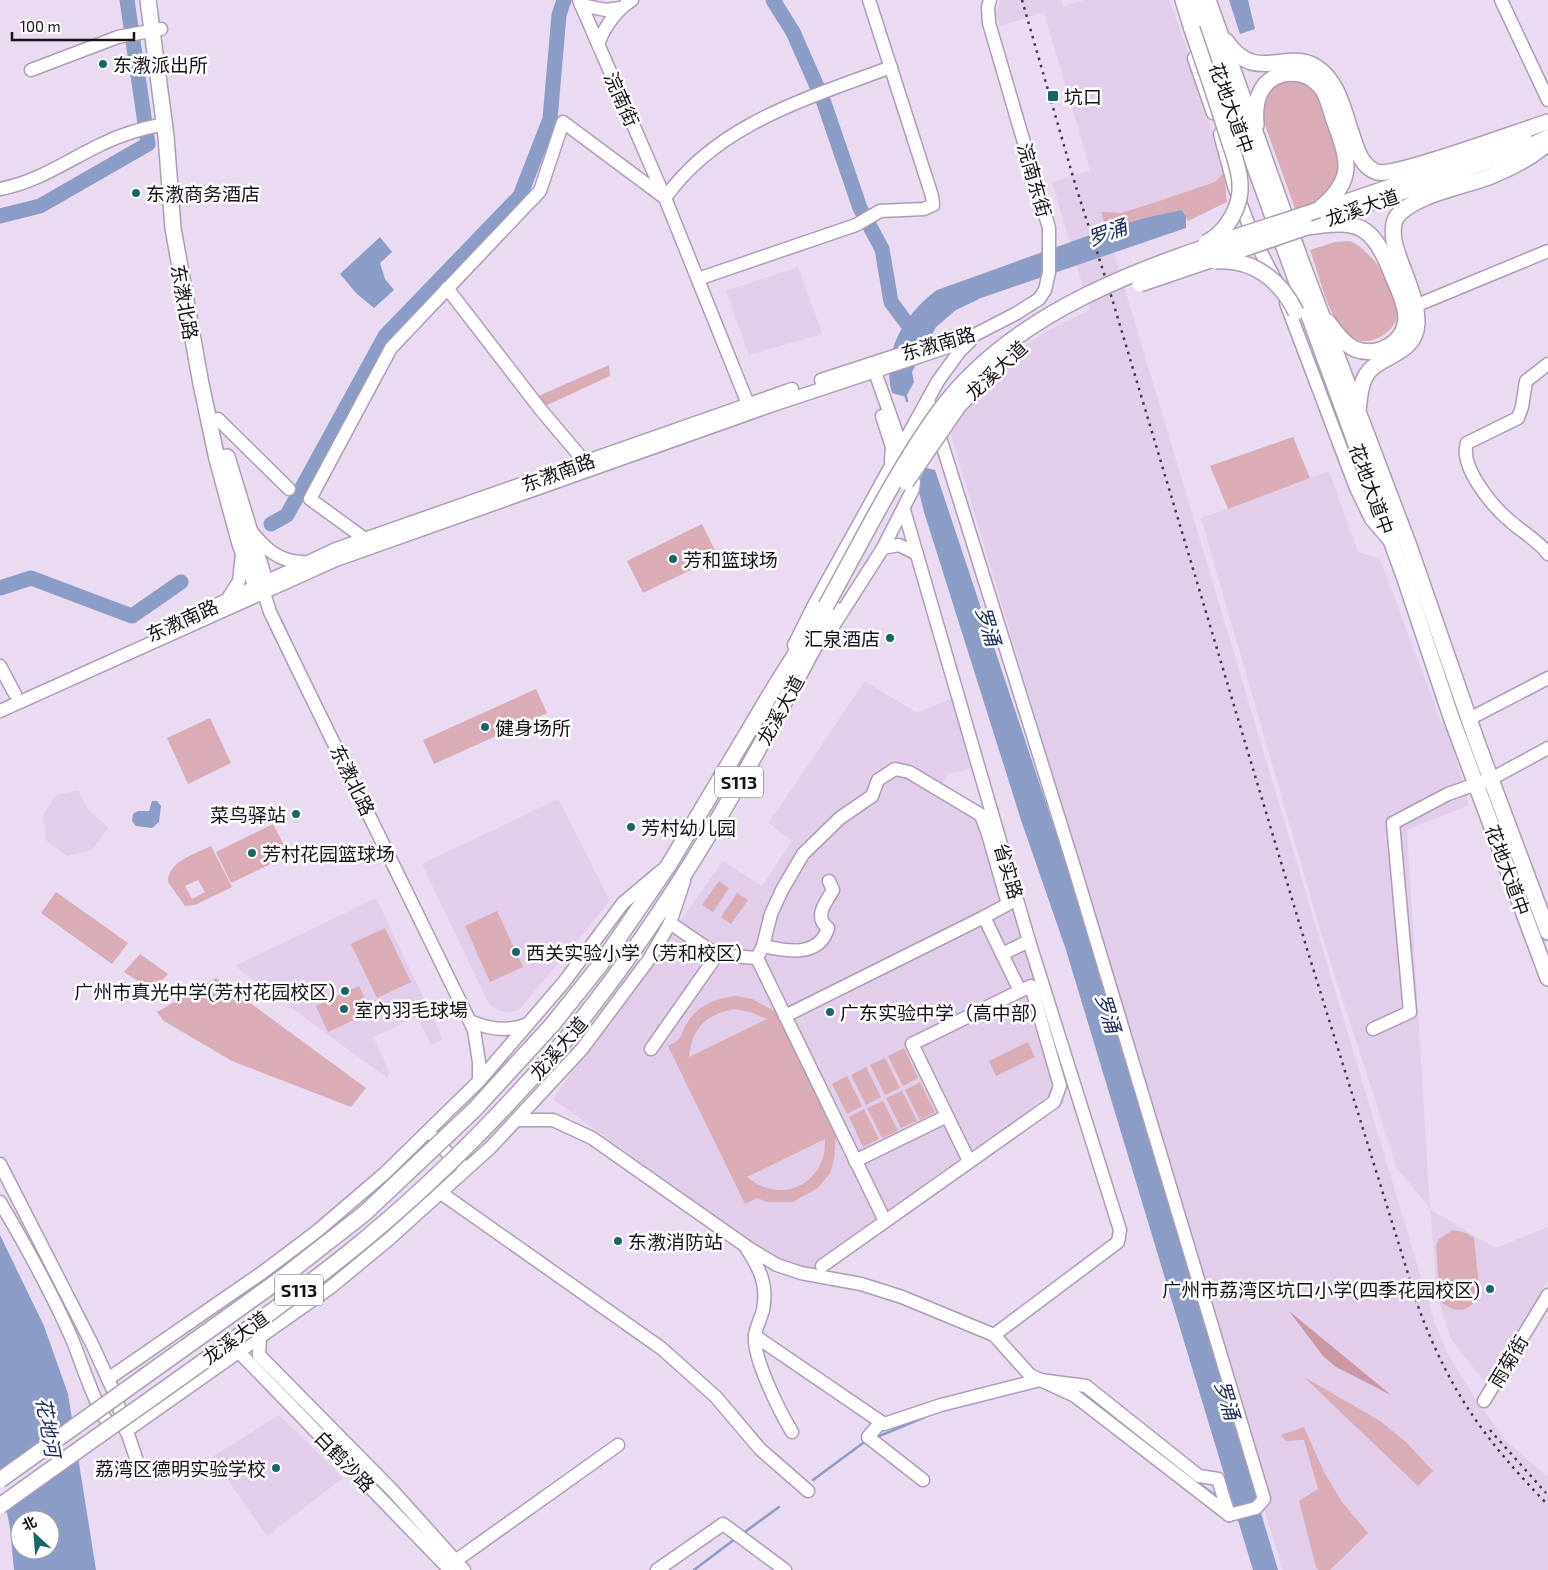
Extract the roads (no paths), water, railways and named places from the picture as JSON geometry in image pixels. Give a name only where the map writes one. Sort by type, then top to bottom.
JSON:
[{"type":"main road","name":"东漖北路","points":[[148,0],[159,125],[172,220],[181,279],[211,436],[242,549],[262,586]]},
{"type":"main road","name":"东漖北路","points":[[157,0],[151,31],[176,145],[186,248],[218,419],[249,528],[262,586]]},
{"type":"main road","points":[[1183,0],[1228,134],[1240,183],[1235,210],[1220,234],[1185,261]]},
{"type":"main road","name":"花地大道中","points":[[1194,0],[1404,576],[1476,784],[1548,978]]},
{"type":"main road","name":"花地大道中","points":[[1208,0],[1258,144],[1409,546],[1468,719],[1548,932]]},
{"type":"main road","points":[[1219,30],[1231,48],[1246,60],[1276,70],[1307,75],[1320,85],[1346,154],[1345,180],[1334,198],[1318,210]]},
{"type":"main road","points":[[1258,144],[1256,121],[1258,100],[1276,70],[1294,62],[1309,64],[1328,78],[1339,98],[1359,155],[1368,167],[1380,173],[1405,169],[1548,123]]},
{"type":"main road","points":[[1358,414],[1362,384],[1370,371],[1404,349],[1417,326],[1415,306],[1394,241],[1393,231],[1396,218],[1421,200],[1492,176],[1526,158],[1548,142]]},
{"type":"main road","name":"龙溪大道","points":[[0,1506],[349,1253],[460,1154],[512,1100],[566,1039],[622,969],[686,874],[791,690],[830,608],[910,456],[939,412],[966,380],[1005,344],[1054,312],[1318,210]]},
{"type":"main road","points":[[1307,227],[1346,224],[1364,230],[1373,237],[1381,248],[1402,298],[1406,318],[1404,328],[1393,343],[1376,352],[1356,349],[1347,344],[1320,312]]},
{"type":"main road","name":"龙溪大道","points":[[1185,261],[1307,227]]},
{"type":"main road","points":[[1185,261],[1236,262],[1257,269],[1283,289],[1296,312],[1353,458],[1404,576]]},
{"type":"main road","name":"龙溪大道","points":[[0,1480],[282,1278],[345,1229],[400,1182],[460,1124],[552,1025],[605,958],[670,863],[776,685],[830,608]]},
{"type":"street","points":[[598,44],[603,31],[620,8],[632,0]]},
{"type":"street","points":[[698,279],[856,225],[880,211],[924,209],[933,205],[932,196],[869,0]]},
{"type":"street","name":"浣南东街","points":[[983,329],[1017,313],[1039,299],[1047,282],[1050,241],[1046,214],[989,23],[988,7],[990,0]]},
{"type":"street","points":[[1176,0],[1218,127],[1234,186],[1254,239],[1286,302],[1356,488],[1371,519],[1388,538]]},
{"type":"street","points":[[1501,0],[1548,100]]},
{"type":"street","points":[[580,2],[606,10],[620,8]]},
{"type":"street","name":"浣南街","points":[[580,2],[666,198],[748,404]]},
{"type":"street","points":[[31,70],[118,37],[151,31]]},
{"type":"street","points":[[366,539],[310,499],[391,348],[540,191],[563,122],[666,198],[684,176],[734,134],[752,122],[792,104],[891,67]]},
{"type":"street","name":"龙溪大道","points":[[1307,227],[1442,173],[1548,123]]},
{"type":"street","points":[[0,189],[30,181],[53,171],[101,144],[134,130],[159,125]]},
{"type":"street","name":"龙溪大道","points":[[1318,210],[1516,152],[1548,136]]},
{"type":"street","points":[[1415,306],[1548,251]]},
{"type":"street","points":[[447,288],[541,410],[585,462]]},
{"type":"street","points":[[776,685],[813,607],[928,399],[948,366],[983,329]]},
{"type":"street","name":"东漖南路","points":[[0,702],[226,600],[262,586],[983,329]]},
{"type":"street","points":[[1548,364],[1526,381],[1522,408],[1518,418],[1467,443],[1464,452],[1474,479],[1508,520],[1548,554]]},
{"type":"street","points":[[791,690],[883,548],[905,508],[914,482],[901,446],[878,367]]},
{"type":"street","points":[[878,367],[892,446],[891,464]]},
{"type":"street","name":"东漖南路","points":[[0,711],[262,586],[306,562],[748,404],[878,367]]},
{"type":"street","points":[[928,399],[959,504],[1001,630],[1075,870],[1264,1499],[1256,1508],[1229,1515]]},
{"type":"street","points":[[218,419],[289,489]]},
{"type":"street","name":"省实路","points":[[891,464],[898,470],[908,492],[905,508],[917,554],[1029,941],[1120,1230],[1118,1242],[994,1335]]},
{"type":"street","points":[[249,528],[276,556],[292,562],[306,562]]},
{"type":"street","points":[[883,548],[898,545],[917,554]]},
{"type":"street","points":[[226,600],[239,581],[242,549]]},
{"type":"street","name":"东漖北路","points":[[262,586],[270,612],[470,1021],[477,1044],[479,1081]]},
{"type":"street","points":[[0,666],[15,694]]},
{"type":"street","points":[[1468,719],[1548,678]]},
{"type":"street","points":[[1373,1030],[1410,1012],[1393,823],[1448,794],[1491,779],[1548,748]]},
{"type":"street","points":[[757,958],[764,946],[771,914],[782,890],[803,854],[840,818],[872,796],[878,780],[895,769],[909,772],[981,815],[1008,904],[785,1016]]},
{"type":"street","points":[[108,1379],[206,1312],[343,1210],[430,1130],[479,1081],[564,982],[623,903],[670,863]]},
{"type":"street","points":[[126,1430],[260,1338],[358,1266],[441,1194],[517,1120],[582,1049],[659,945],[670,924],[686,874]]},
{"type":"street","points":[[764,946],[796,951],[806,950],[819,943],[828,928],[821,919],[821,910],[833,890],[829,882]]},
{"type":"street","points":[[984,917],[1020,991]]},
{"type":"street","points":[[670,924],[717,955],[757,958]]},
{"type":"street","points":[[1002,954],[1029,941]]},
{"type":"street","points":[[650,1049],[717,955]]},
{"type":"street","points":[[757,958],[885,1221]]},
{"type":"street","points":[[822,1266],[1054,1102],[1060,1086],[1031,986],[912,1044],[969,1161]]},
{"type":"street","points":[[470,1021],[500,1030],[519,1028],[529,1023]]},
{"type":"street","points":[[855,1161],[947,1116]]},
{"type":"street","points":[[517,1120],[553,1120],[592,1138],[777,1265],[802,1273],[861,1284],[902,1297],[994,1335],[1030,1375],[1075,1396],[1229,1515]]},
{"type":"street","points":[[430,1130],[436,1140],[453,1159],[461,1165],[470,1166]]},
{"type":"street","points":[[0,1164],[72,1302],[108,1379],[136,1458]]},
{"type":"street","points":[[441,1194],[661,1348],[716,1397],[760,1449],[808,1491]]},
{"type":"street","points":[[0,1202],[46,1285],[83,1366],[93,1397],[106,1420]]},
{"type":"street","points":[[744,1244],[760,1268],[765,1281],[763,1309],[755,1336],[761,1366],[792,1432]]},
{"type":"street","name":"雨菊街","points":[[1484,1401],[1548,1294]]},
{"type":"street","name":"白鹤沙路","points":[[206,1312],[239,1352],[454,1567]]},
{"type":"street","points":[[755,1336],[884,1424],[941,1405],[1040,1380],[1086,1386],[1199,1476],[1218,1480],[1229,1515]]},
{"type":"street","points":[[260,1338],[259,1355],[274,1371]]},
{"type":"street","points":[[239,1352],[274,1371]]},
{"type":"street","points":[[220,1366],[240,1366],[257,1370]]},
{"type":"street","name":"白鹤沙路","points":[[274,1371],[392,1490],[454,1567]]},
{"type":"street","points":[[881,1422],[868,1437],[923,1480]]},
{"type":"street","points":[[454,1567],[618,1445]]},
{"type":"street","points":[[657,1570],[723,1524],[786,1570]]},
{"type":"water","points":[[1229,0],[1248,0],[1255,29],[1240,34]]},
{"type":"water","points":[[1182,210],[1186,217],[1186,228],[981,298],[956,310],[936,327],[912,372],[914,382],[906,397],[892,393],[889,378],[890,363],[898,335],[915,310],[937,290],[1104,230],[1148,217]]},
{"type":"water","points":[[380,237],[392,252],[380,263],[385,279],[394,290],[374,308],[356,293],[340,274]]},
{"type":"water","points":[[926,468],[935,470],[1079,902],[1278,1570],[1253,1570],[1066,950],[1021,820],[924,512],[917,484]]},
{"type":"water","points":[[152,801],[157,801],[161,806],[159,822],[152,828],[136,826],[132,821],[133,814],[138,811],[149,811]]},
{"type":"water","name":"花地河","points":[[0,1235],[44,1326],[68,1394],[96,1570],[14,1570],[13,1560],[60,1560],[60,1510],[10,1510],[10,1528],[0,1477]]},
{"type":"waterway","points":[[0,216],[40,206],[148,144],[127,0]]},
{"type":"waterway","points":[[271,524],[287,515],[385,336],[520,196],[550,119],[559,15],[564,0]]},
{"type":"waterway","points":[[773,0],[793,32],[823,100],[860,208],[882,249],[891,302],[914,333]]},
{"type":"waterway","name":"罗涌","points":[[905,394],[907,401]]},
{"type":"waterway","points":[[0,588],[31,578],[132,616],[181,582]]},
{"type":"waterway","points":[[1085,1396],[1174,1464]]},
{"type":"waterway","points":[[877,1437],[925,1417]]},
{"type":"waterway","points":[[813,1480],[863,1443]]},
{"type":"waterway","points":[[1194,1480],[1215,1495]]},
{"type":"waterway","points":[[742,1534],[779,1507]]},
{"type":"waterway","points":[[694,1570],[735,1539]]},
{"type":"railway","points":[[1022,0],[1076,187],[1110,292],[1307,949],[1419,1309],[1444,1366],[1472,1415],[1506,1459],[1548,1505]]},
{"type":"railway","points":[[1490,1430],[1546,1493]]},
{"type":"place","name":"东漖派出所","points":[[103,64]]},
{"type":"place","name":"坑口","points":[[1053,96]]},
{"type":"place","name":"东漖商务酒店","points":[[136,193]]},
{"type":"place","name":"芳和篮球场","points":[[673,559]]},
{"type":"place","name":"汇泉酒店","points":[[890,638]]},
{"type":"place","name":"健身场所","points":[[485,727]]},
{"type":"place","name":"菜鸟驿站","points":[[296,814]]},
{"type":"place","name":"芳村幼儿园","points":[[631,827]]},
{"type":"place","name":"芳村花园篮球场","points":[[252,853]]},
{"type":"place","name":"西关实验小学（芳和校区）","points":[[516,952]]},
{"type":"place","name":"广州市真光中学(芳村花园校区)","points":[[345,991]]},
{"type":"place","name":"室內羽毛球場","points":[[344,1009]]},
{"type":"place","name":"广东实验中学（高中部）","points":[[830,1012]]},
{"type":"place","name":"东漖消防站","points":[[618,1241]]},
{"type":"place","name":"广州市荔湾区坑口小学(四季花园校区)","points":[[1490,1289]]},
{"type":"place","name":"荔湾区德明实验学校","points":[[276,1468]]}]
